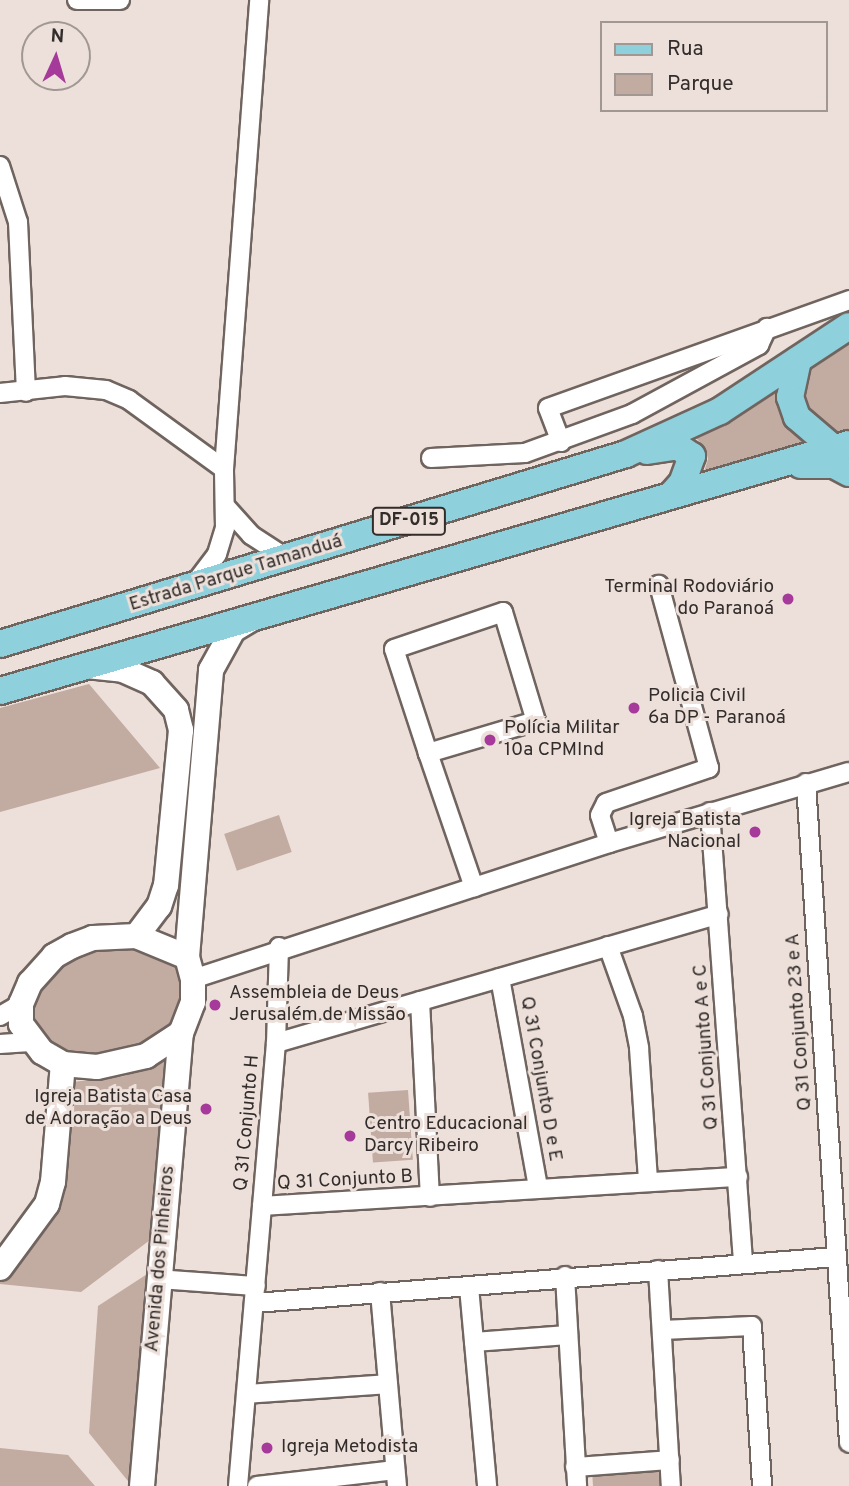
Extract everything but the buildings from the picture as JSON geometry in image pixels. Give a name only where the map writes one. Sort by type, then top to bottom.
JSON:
[{"type":"main road","name":"Estrada Parque Tamanduá","points":[[0,645],[191,589],[626,454],[720,411],[849,326]]},
{"type":"main road","points":[[798,360],[790,397],[797,417],[843,449]]},
{"type":"main road","points":[[626,454],[677,446],[686,449],[692,463],[676,493]]},
{"type":"main road","name":"DF-015","points":[[0,691],[251,620],[676,493],[843,449]]},
{"type":"main road","points":[[676,493],[699,491],[807,464],[834,465],[849,473]]},
{"type":"street","points":[[77,0],[121,0]]},
{"type":"street","points":[[191,589],[217,554],[226,508],[225,469],[259,0]]},
{"type":"street","points":[[0,166],[18,222],[26,392]]},
{"type":"street","points":[[561,442],[548,408],[849,300]]},
{"type":"street","points":[[431,458],[490,457],[561,442],[685,387],[759,345],[767,328]]},
{"type":"street","points":[[672,362],[685,387]]},
{"type":"street","points":[[0,393],[65,386],[106,390],[129,400],[225,469]]},
{"type":"street","points":[[226,508],[251,535],[288,559]]},
{"type":"street","points":[[609,843],[600,816],[606,803],[709,768],[659,585]]},
{"type":"street","points":[[428,753],[536,721],[503,612],[394,649],[428,753],[474,887]]},
{"type":"street","points":[[251,620],[233,631],[211,670],[190,968],[193,1002],[181,1033],[127,1063],[97,1067],[63,1064],[30,1041],[11,1010],[30,983],[63,951],[93,938],[136,936],[190,968],[279,947],[609,843],[849,772]]},
{"type":"street","points":[[86,666],[123,670],[152,683],[176,710],[181,730],[166,885],[159,906],[136,936]]},
{"type":"street","name":"Q 31 Conjunto 23 e A","points":[[806,783],[849,1443]]},
{"type":"street","name":"Q 31 Conjunto A e C","points":[[710,812],[743,1263]]},
{"type":"street","points":[[276,1043],[719,914]]},
{"type":"street","points":[[608,946],[633,1016],[639,1048],[648,1180]]},
{"type":"street","name":"Q 31 Conjunto H","points":[[237,1486],[256,1295],[276,1043],[279,947]]},
{"type":"street","name":"Q 31 Conjunto D e E","points":[[500,978],[538,1188]]},
{"type":"street","points":[[420,1001],[430,1197]]},
{"type":"street","name":"Avenida dos Pinheiros","points":[[142,1486],[181,1033]]},
{"type":"street","points":[[0,1044],[30,1041]]},
{"type":"street","points":[[0,1268],[47,1204],[53,1182],[63,1064]]},
{"type":"street","name":"Q 31 Conjunto B","points":[[262,1206],[430,1197],[648,1180],[738,1177]]},
{"type":"street","points":[[158,1279],[256,1295],[380,1292],[836,1257]]},
{"type":"street","points":[[658,1270],[671,1486]]},
{"type":"street","points":[[565,1276],[577,1486]]},
{"type":"street","points":[[469,1287],[486,1486]]},
{"type":"street","points":[[257,1486],[396,1478],[380,1292]]},
{"type":"street","points":[[662,1331],[752,1326],[762,1486]]},
{"type":"street","points":[[474,1342],[568,1335]]},
{"type":"street","points":[[246,1395],[387,1384]]},
{"type":"street","points":[[575,1467],[670,1461]]},
{"type":"green space","points":[[849,334],[849,441],[811,427],[798,378]]},
{"type":"green space","points":[[789,379],[817,443],[703,475],[708,459],[705,448],[697,439],[682,436]]},
{"type":"green space","points":[[89,684],[160,768],[0,812],[0,708]]},
{"type":"green space","points":[[279,815],[292,852],[237,871],[224,834]]},
{"type":"green space","points":[[112,941],[182,960],[182,1021],[145,1051],[97,1061],[44,1050],[26,1004],[59,960]]},
{"type":"green space","points":[[168,1050],[158,1234],[81,1292],[0,1284],[0,1275],[66,1188],[64,1083],[125,1076]]},
{"type":"green space","points":[[408,1090],[413,1160],[373,1163],[368,1093]]},
{"type":"green space","points":[[158,1267],[132,1486],[89,1433],[98,1306]]},
{"type":"green space","points":[[0,1448],[68,1455],[95,1486],[0,1486]]},
{"type":"green space","points":[[658,1465],[660,1486],[593,1486],[592,1470]]},
{"type":"place","name":"Terminal Rodoviário do Paranoá","points":[[788,599]]},
{"type":"place","name":"Policia Civil 6a DP - Paranoá","points":[[634,708]]},
{"type":"place","name":"Polícia Militar 10a CPMInd","points":[[490,740]]},
{"type":"place","name":"Igreja Batista Nacional","points":[[755,832]]},
{"type":"place","name":"Assembleia de Deus Jerusalém de Missão","points":[[215,1005]]},
{"type":"place","name":"Igreja Batista Casa de Adoração a Deus","points":[[206,1109]]},
{"type":"place","name":"Centro Educacional Darcy Ribeiro","points":[[350,1136]]},
{"type":"place","name":"Igreja Metodista","points":[[267,1448]]}]
